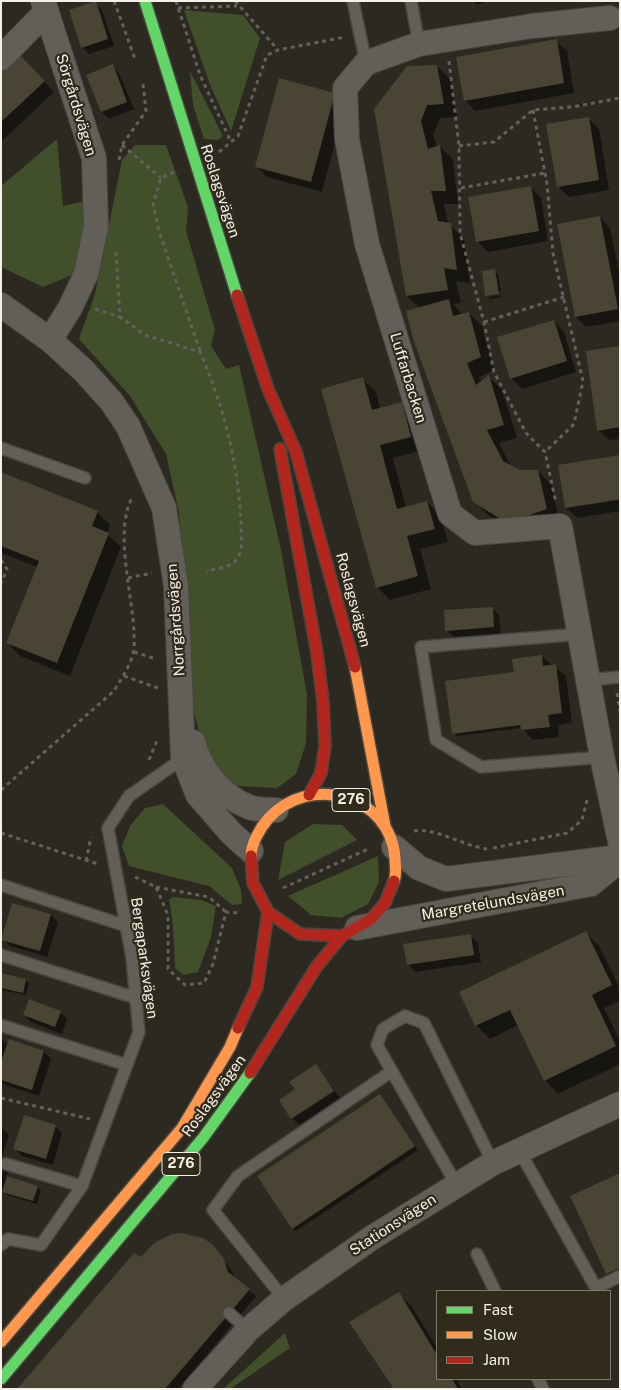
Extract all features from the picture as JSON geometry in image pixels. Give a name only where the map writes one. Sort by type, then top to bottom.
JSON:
[{"type":"main road","name":"Roslagsvägen","points":[[1,1379],[203,1138],[256,1065],[317,966],[349,932],[371,919],[385,903],[396,877],[384,840],[358,677],[317,522],[296,452],[268,389],[144,1]]},
{"type":"main road","name":"Roslagsvägen","points":[[268,389],[317,653],[323,702],[325,746],[321,773],[309,795]]},
{"type":"main road","name":"276","points":[[349,932],[300,934],[268,912],[253,883],[251,851],[261,827],[276,810],[292,800],[309,795],[333,793],[364,805],[384,840]]},
{"type":"main road","name":"Roslagsvägen","points":[[1,1342],[182,1128],[230,1047],[257,987],[268,912]]},
{"type":"street","name":"Sörgårdsvägen","points":[[1,58],[44,6]]},
{"type":"street","name":"Sörgårdsvägen","points":[[44,6],[94,158],[96,227],[86,274],[70,308],[50,340]]},
{"type":"street","points":[[366,63],[419,44],[532,26],[615,20]]},
{"type":"street","name":"Luffarbacken","points":[[366,63],[345,88],[347,139],[367,244],[450,514],[475,533],[560,526]]},
{"type":"street","name":"Norrgårdsvägen","points":[[1,305],[50,340],[83,370],[111,400],[128,426],[164,508],[176,586],[180,699],[189,756],[198,795],[231,833],[251,851]]},
{"type":"street","points":[[560,526],[602,757],[620,841]]},
{"type":"street","name":"Norrgårdsvägen","points":[[189,756],[228,794],[250,808],[276,810]]},
{"type":"street","name":"Margretelundsvägen","points":[[384,840],[418,868],[446,879],[620,859]]},
{"type":"street","name":"Margretelundsvägen","points":[[349,932],[591,884],[620,859]]},
{"type":"street","name":"Stationsvägen","points":[[195,1389],[248,1330],[284,1299],[373,1237],[456,1184],[493,1163],[620,1104]]},
{"type":"lane","points":[[353,1],[366,63]]},
{"type":"lane","points":[[411,1],[419,44]]},
{"type":"lane","points":[[1,448],[85,478]]},
{"type":"lane","points":[[581,634],[422,647],[436,740],[481,767],[602,757]]},
{"type":"lane","points":[[588,680],[620,677]]},
{"type":"lane","name":"Bergaparksvägen","points":[[5,1242],[41,1244],[82,1186],[139,1032],[126,926],[114,869],[108,828],[129,796],[189,756]]},
{"type":"lane","points":[[1,885],[126,926]]},
{"type":"lane","points":[[1,955],[136,998]]},
{"type":"lane","points":[[456,1184],[377,1045],[383,1029],[405,1016],[424,1023],[493,1163]]},
{"type":"lane","points":[[3,1026],[126,1065]]},
{"type":"lane","points":[[284,1299],[213,1210],[238,1176],[392,1071]]},
{"type":"lane","points":[[519,1150],[596,1288],[620,1276]]},
{"type":"lane","points":[[6,1164],[82,1186]]},
{"type":"lane","points":[[477,1254],[495,1290]]},
{"type":"lane","points":[[229,1313],[248,1330]]},
{"type":"path","points":[[114,1],[137,64]]},
{"type":"path","points":[[176,1],[200,75],[231,142]]},
{"type":"path","points":[[235,1],[237,6],[278,50]]},
{"type":"path","points":[[178,8],[237,6]]},
{"type":"path","points":[[446,40],[459,146],[461,188],[460,233],[484,322],[494,372],[526,433],[545,452],[560,526]]},
{"type":"path","points":[[118,162],[122,145],[146,111],[143,81]]},
{"type":"path","points":[[459,146],[494,142],[533,110],[572,107],[620,98]]},
{"type":"path","points":[[533,110],[546,173],[553,253],[583,380],[574,424],[545,452]]},
{"type":"path","points":[[122,145],[161,178]]},
{"type":"path","points":[[176,171],[161,178],[153,204],[159,231],[231,440],[236,470],[241,552],[236,561],[206,571]]},
{"type":"path","points":[[461,188],[546,173]]},
{"type":"path","points":[[115,242],[120,317],[145,335],[200,352]]},
{"type":"path","points":[[484,322],[564,297]]},
{"type":"path","points":[[1,790],[114,691],[124,676],[134,652],[134,620],[124,540],[129,503],[134,495]]},
{"type":"path","points":[[1,560],[7,569],[1,583]]},
{"type":"path","points":[[128,578],[153,573]]},
{"type":"path","points":[[134,652],[161,660]]},
{"type":"path","points":[[124,676],[160,688],[161,679]]},
{"type":"path","points":[[620,692],[616,693],[620,712]]},
{"type":"path","points":[[147,764],[160,734]]},
{"type":"path","points":[[414,831],[424,829],[459,843],[486,849],[567,834],[582,820],[586,801],[609,792]]},
{"type":"path","points":[[1,833],[114,869],[156,887],[209,897],[226,912],[241,913]]},
{"type":"path","points":[[86,861],[92,833]]},
{"type":"path","points":[[282,888],[384,840]]},
{"type":"path","points":[[156,887],[168,915],[168,969],[184,985],[204,983],[212,964],[226,912]]},
{"type":"path","points":[[1,1098],[106,1122]]},
{"type":"green space","points":[[184,10],[243,15],[260,38],[231,131],[210,85]]},
{"type":"green space","points":[[190,71],[223,136],[218,140],[204,139],[193,105]]},
{"type":"green space","points":[[57,139],[63,206],[85,201],[86,246],[72,275],[43,287],[1,267],[1,186]]},
{"type":"green space","points":[[135,145],[166,145],[188,207],[186,231],[215,330],[211,346],[226,369],[239,365],[281,550],[307,695],[306,743],[296,774],[277,788],[236,786],[207,757],[189,696],[179,513],[166,454],[130,396],[79,339],[95,294],[122,160]]},
{"type":"green space","points":[[163,804],[232,868],[241,890],[242,904],[232,905],[209,886],[129,866],[122,846],[130,826],[145,808]]},
{"type":"green space","points":[[313,824],[342,825],[357,840],[278,880],[285,842]]},
{"type":"green space","points":[[378,856],[379,882],[368,904],[341,918],[311,915],[288,896]]},
{"type":"green space","points":[[174,897],[201,900],[216,906],[211,937],[198,972],[183,975],[175,968],[173,925],[169,899]]},
{"type":"green space","points":[[285,1333],[290,1348],[230,1389],[223,1389]]},
{"type":"building","points":[[96,1],[108,39],[81,48],[69,10]]},
{"type":"building","points":[[557,39],[564,83],[464,101],[456,57]]},
{"type":"building","points":[[18,53],[45,81],[1,122],[1,69]]},
{"type":"building","points":[[113,64],[127,102],[101,112],[86,75]]},
{"type":"building","points":[[437,65],[444,104],[427,105],[421,121],[428,149],[440,145],[446,191],[431,191],[438,221],[451,223],[457,270],[444,268],[448,290],[406,296],[374,109],[407,66]]},
{"type":"building","points":[[279,78],[335,93],[311,182],[255,167]]},
{"type":"building","points":[[589,117],[599,180],[557,187],[546,124]]},
{"type":"building","points":[[531,186],[539,231],[476,242],[468,197]]},
{"type":"building","points":[[600,216],[618,309],[575,317],[557,224]]},
{"type":"building","points":[[495,269],[499,294],[485,296],[482,271]]},
{"type":"building","points":[[449,299],[453,316],[469,312],[481,357],[467,363],[476,385],[489,375],[504,425],[487,430],[503,461],[520,470],[538,470],[547,509],[507,523],[473,502],[413,339],[406,311]]},
{"type":"building","points":[[554,320],[567,361],[510,379],[497,337]]},
{"type":"building","points":[[620,346],[620,427],[597,431],[586,351]]},
{"type":"building","points":[[363,377],[372,410],[402,402],[411,437],[380,445],[397,509],[427,501],[435,529],[407,536],[418,576],[376,588],[321,389]]},
{"type":"building","points":[[620,455],[620,499],[565,508],[558,465]]},
{"type":"building","points":[[1,472],[98,511],[92,526],[109,533],[57,663],[6,643],[39,561],[1,546]]},
{"type":"building","points":[[493,607],[494,627],[445,631],[444,610]]},
{"type":"building","points":[[542,655],[543,666],[556,664],[562,713],[548,715],[550,727],[521,730],[520,725],[452,734],[445,681],[514,672],[512,659]]},
{"type":"building","points":[[12,903],[51,914],[40,951],[1,940]]},
{"type":"building","points":[[586,931],[612,985],[592,995],[616,1046],[544,1081],[510,1010],[475,1026],[459,992]]},
{"type":"building","points":[[471,934],[474,955],[407,965],[403,944]]},
{"type":"building","points":[[1,973],[26,979],[23,993],[1,988]]},
{"type":"building","points":[[29,999],[61,1011],[55,1027],[23,1015]]},
{"type":"building","points":[[9,1039],[44,1051],[32,1090],[1,1080],[1,1062]]},
{"type":"building","points":[[316,1064],[334,1091],[291,1119],[279,1100],[295,1089],[289,1082]]},
{"type":"building","points":[[380,1094],[415,1146],[292,1229],[257,1176]]},
{"type":"building","points":[[24,1115],[56,1125],[46,1159],[13,1149]]},
{"type":"building","points":[[620,1173],[620,1268],[606,1274],[570,1196]]},
{"type":"building","points":[[7,1176],[38,1186],[33,1201],[2,1192]]},
{"type":"building","points":[[182,1233],[203,1238],[212,1244],[223,1257],[228,1272],[250,1289],[165,1389],[17,1389],[134,1253],[141,1257],[154,1243],[172,1234]]},
{"type":"building","points":[[399,1292],[436,1353],[436,1380],[453,1380],[458,1389],[394,1389],[349,1322]]},
{"type":"traffic: fast","points":[[145,1],[237,295]]},
{"type":"traffic: fast","points":[[1,1379],[203,1138],[250,1073]]},
{"type":"traffic: slow","points":[[355,667],[385,826]]},
{"type":"traffic: slow","points":[[251,856],[256,836],[268,819],[285,805],[304,797],[325,794],[345,797],[363,805],[379,818],[390,836],[395,858],[396,873],[394,881]]},
{"type":"traffic: slow","points":[[1,1342],[182,1128],[230,1047],[238,1028]]},
{"type":"traffic: jam","points":[[237,295],[268,389],[296,452],[355,667]]},
{"type":"traffic: jam","points":[[280,449],[317,653],[323,702],[325,746],[321,773],[309,795]]},
{"type":"traffic: jam","points":[[251,856],[253,883],[268,912],[300,934],[342,936]]},
{"type":"traffic: jam","points":[[250,1073],[317,966],[342,936],[371,919],[385,903],[394,881]]},
{"type":"traffic: jam","points":[[238,1028],[257,987],[268,912]]}]
